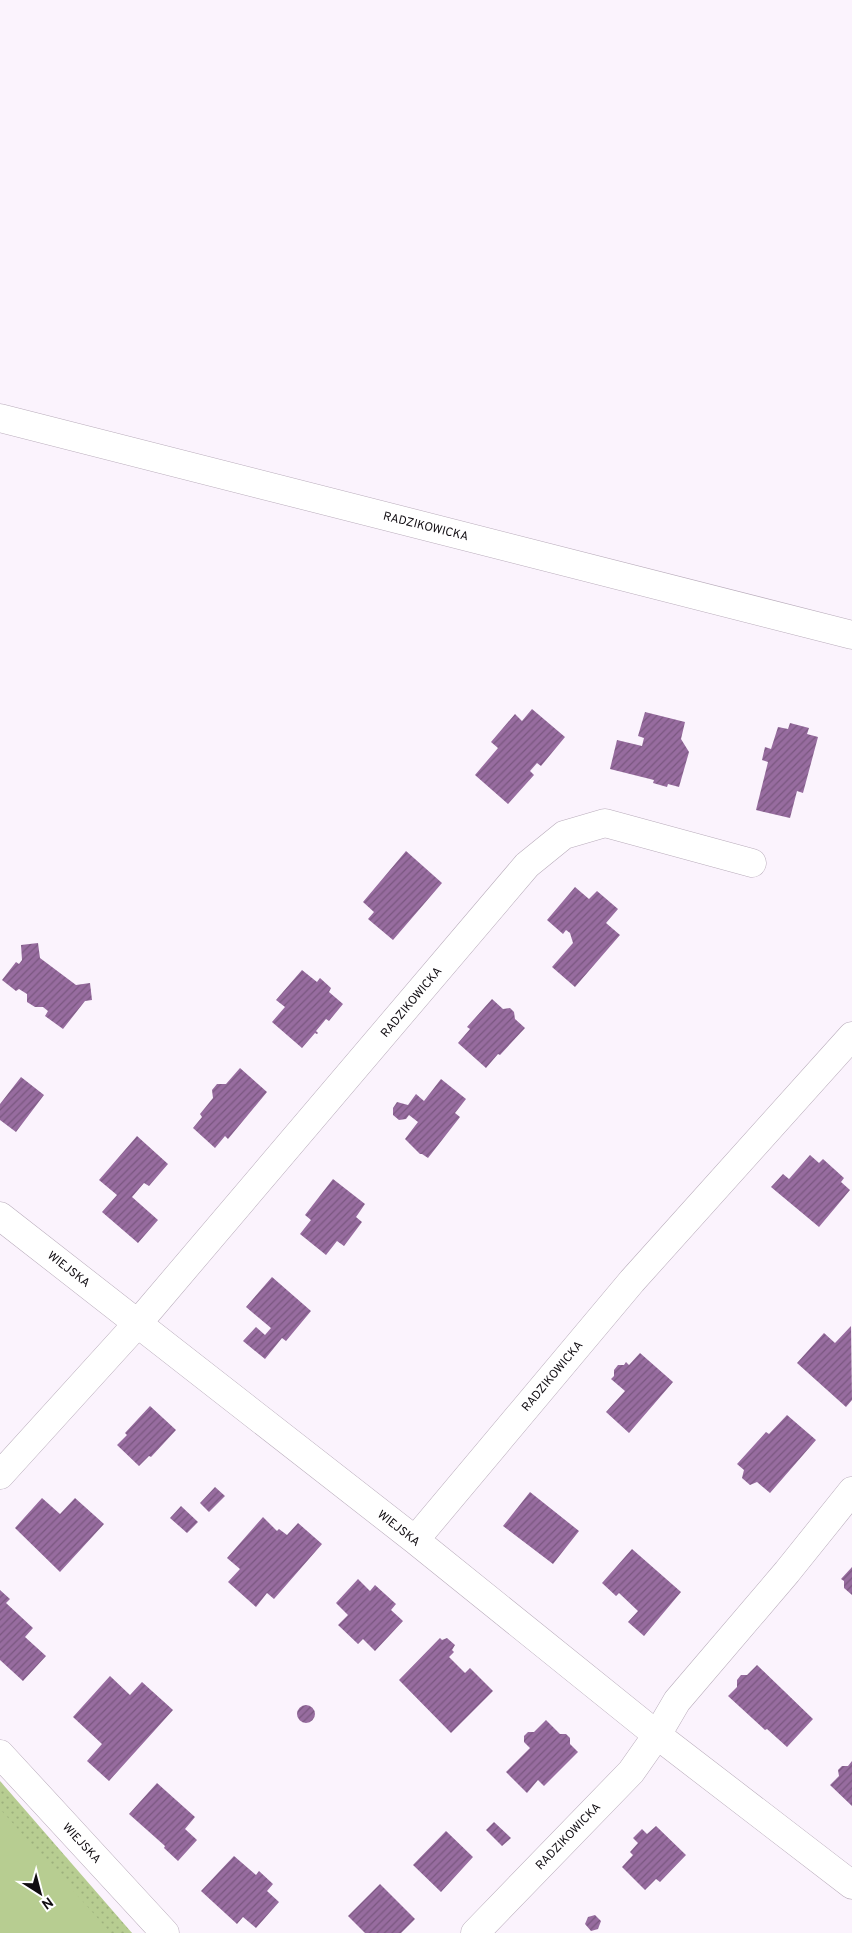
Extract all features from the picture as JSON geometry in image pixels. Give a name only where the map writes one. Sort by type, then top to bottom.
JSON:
[{"type":"street","name":"RADZIKOWICKA","points":[[0,418],[852,635]]},
{"type":"street","name":"RADZIKOWICKA","points":[[138,1323],[527,865],[564,835],[605,823],[752,864]]},
{"type":"street","name":"RADZIKOWICKA","points":[[414,1540],[632,1281],[852,1036]]},
{"type":"street","name":"WIEJSKA","points":[[0,1216],[414,1540],[657,1735]]},
{"type":"street","points":[[0,1475],[138,1323]]},
{"type":"street","name":"RADZIKOWICKA","points":[[475,1933],[631,1772],[657,1735],[677,1700],[787,1572],[852,1491]]},
{"type":"street","points":[[657,1735],[852,1885]]},
{"type":"street","name":"WIEJSKA","points":[[0,1754],[164,1933]]},
{"type":"green space","points":[[0,1781],[132,1933],[0,1933]]},
{"type":"green space","points":[[0,1809],[111,1933],[0,1933]]},
{"type":"building","points":[[532,709],[565,737],[541,766],[537,763],[530,771],[534,775],[508,804],[475,775],[498,748],[491,742],[515,714],[522,721]]},
{"type":"building","points":[[645,712],[685,722],[681,739],[689,752],[679,787],[668,784],[667,787],[653,783],[654,780],[610,769],[617,740],[642,746],[644,738],[638,736]]},
{"type":"building","points":[[790,723],[809,728],[807,734],[818,737],[803,793],[797,791],[790,818],[756,810],[768,762],[762,760],[765,747],[771,749],[778,727],[788,729]]},
{"type":"building","points":[[406,851],[442,883],[393,940],[368,919],[374,912],[363,902]]},
{"type":"building","points":[[575,887],[589,899],[597,891],[618,909],[606,923],[620,935],[575,987],[552,967],[573,943],[570,933],[566,930],[563,934],[547,920]]},
{"type":"building","points":[[38,943],[40,958],[76,985],[90,983],[92,1000],[85,1001],[63,1029],[45,1016],[48,1011],[43,1007],[35,1007],[27,1002],[27,994],[19,989],[16,991],[2,980],[16,962],[19,964],[22,960],[21,945]]},
{"type":"building","points":[[302,970],[317,982],[320,978],[331,988],[329,992],[343,1004],[329,1021],[326,1019],[316,1031],[318,1033],[315,1033],[302,1048],[272,1022],[285,1007],[276,1000]]},
{"type":"building","points":[[492,999],[503,1009],[510,1008],[514,1012],[515,1019],[525,1028],[486,1068],[458,1043],[470,1029],[467,1027]]},
{"type":"building","points":[[240,1068],[267,1092],[228,1139],[225,1136],[215,1148],[193,1128],[202,1117],[200,1114],[213,1098],[212,1090],[217,1084],[226,1084]]},
{"type":"building","points":[[21,1077],[44,1095],[16,1132],[0,1120],[0,1104]]},
{"type":"building","points":[[441,1079],[466,1099],[455,1113],[460,1117],[428,1158],[420,1154],[405,1139],[418,1122],[409,1115],[406,1119],[399,1120],[393,1115],[393,1108],[397,1102],[408,1105],[416,1094],[424,1101]]},
{"type":"building","points":[[137,1136],[168,1164],[149,1186],[144,1183],[132,1197],[158,1220],[138,1243],[102,1212],[117,1195],[99,1180]]},
{"type":"building","points":[[810,1155],[819,1163],[823,1159],[844,1178],[841,1182],[850,1190],[819,1227],[771,1187],[783,1174],[789,1179]]},
{"type":"building","points":[[333,1179],[365,1204],[356,1217],[362,1222],[344,1246],[337,1241],[326,1255],[300,1234],[311,1220],[305,1215]]},
{"type":"building","points":[[272,1277],[311,1311],[286,1341],[282,1338],[265,1359],[243,1341],[256,1327],[265,1335],[271,1328],[246,1307]]},
{"type":"building","points":[[851,1326],[852,1400],[846,1407],[797,1363],[824,1333],[835,1343]]},
{"type":"building","points":[[640,1353],[673,1382],[629,1433],[606,1412],[625,1391],[611,1379],[614,1376],[614,1370],[618,1365],[624,1365],[626,1362],[629,1365]]},
{"type":"building","points":[[150,1406],[176,1430],[151,1457],[149,1456],[139,1466],[117,1445],[127,1435],[125,1433]]},
{"type":"building","points":[[787,1415],[816,1440],[770,1493],[757,1482],[750,1485],[742,1478],[744,1470],[737,1464],[766,1432],[769,1434]]},
{"type":"building","points":[[215,1487],[225,1496],[209,1512],[200,1503]]},
{"type":"building","points":[[530,1492],[579,1531],[553,1564],[503,1526]]},
{"type":"building","points":[[42,1498],[60,1514],[75,1498],[104,1524],[60,1572],[15,1528]]},
{"type":"building","points":[[181,1506],[198,1522],[187,1533],[170,1518]]},
{"type":"building","points":[[263,1517],[277,1531],[279,1529],[287,1535],[298,1523],[322,1544],[274,1599],[267,1593],[256,1607],[228,1582],[240,1569],[227,1558]]},
{"type":"building","points":[[632,1549],[681,1592],[644,1636],[628,1622],[638,1611],[619,1593],[616,1596],[602,1583]]},
{"type":"building","points":[[852,1567],[852,1595],[844,1588],[844,1581],[841,1579]]},
{"type":"building","points":[[358,1579],[370,1591],[375,1585],[396,1604],[391,1610],[403,1621],[375,1651],[363,1639],[358,1644],[338,1625],[348,1615],[336,1603]]},
{"type":"building","points":[[0,1590],[10,1599],[6,1603],[33,1628],[25,1637],[46,1656],[23,1681],[0,1660]]},
{"type":"building","points":[[440,1638],[442,1640],[447,1638],[455,1645],[452,1650],[454,1652],[449,1657],[465,1673],[470,1668],[493,1691],[451,1733],[399,1680]]},
{"type":"building","points":[[757,1665],[813,1719],[787,1747],[767,1729],[765,1730],[728,1696],[737,1687],[737,1680],[741,1675],[747,1675]]},
{"type":"building","points":[[110,1676],[130,1695],[142,1682],[173,1710],[109,1781],[87,1761],[102,1744],[73,1717]]},
{"type":"building","points":[[306,1705],[312,1708],[315,1714],[312,1720],[306,1723],[300,1720],[297,1714],[300,1708]]},
{"type":"building","points":[[546,1720],[560,1734],[566,1734],[570,1738],[570,1744],[578,1752],[544,1786],[538,1780],[527,1793],[506,1772],[530,1748],[524,1742],[524,1736],[528,1732],[534,1732]]},
{"type":"building","points":[[852,1761],[852,1806],[830,1785],[839,1776],[838,1770],[842,1766],[848,1766]]},
{"type":"building","points":[[157,1783],[195,1817],[185,1829],[197,1840],[178,1861],[164,1848],[165,1846],[129,1814]]},
{"type":"building","points":[[494,1822],[511,1838],[502,1846],[486,1830]]},
{"type":"building","points":[[656,1826],[686,1855],[660,1882],[656,1879],[645,1890],[622,1867],[633,1855],[630,1852],[638,1843],[633,1838],[642,1829],[647,1834]]},
{"type":"building","points":[[446,1831],[473,1857],[441,1892],[413,1865]]},
{"type":"building","points":[[234,1856],[256,1875],[259,1871],[273,1884],[267,1891],[279,1902],[256,1928],[243,1917],[237,1924],[201,1891]]},
{"type":"building","points":[[380,1884],[415,1919],[401,1933],[365,1933],[348,1916]]},
{"type":"building","points":[[595,1915],[601,1921],[598,1929],[591,1931],[585,1924],[588,1917]]}]
